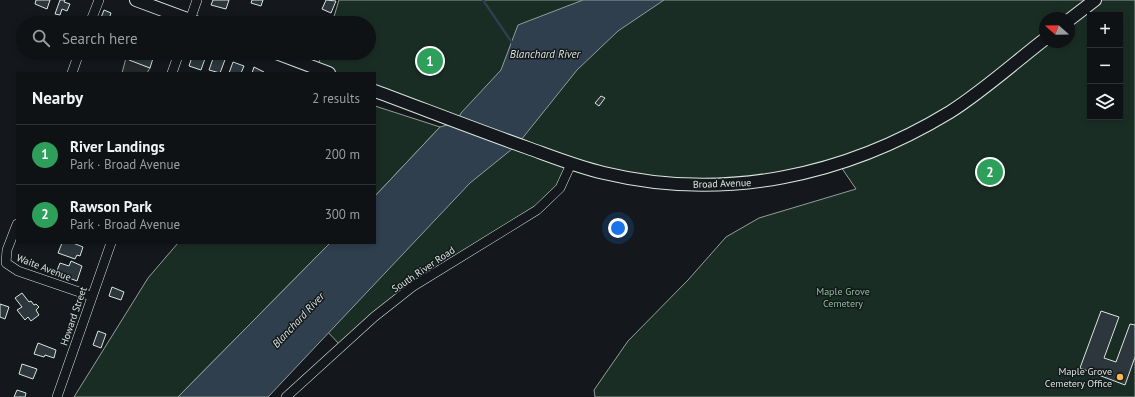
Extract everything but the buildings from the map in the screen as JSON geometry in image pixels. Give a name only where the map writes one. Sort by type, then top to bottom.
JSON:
[{"type":"main road","points":[[136,0],[177,16]]},
{"type":"main road","points":[[1075,15],[1095,0]]},
{"type":"main road","name":"Broad Avenue","points":[[376,91],[571,164],[603,173],[672,184],[697,185],[747,183],[772,180],[815,171],[839,164],[871,152],[909,134],[950,111],[980,90],[1039,44]]},
{"type":"main road","points":[[295,60],[326,72]]},
{"type":"street","points":[[92,16],[98,0]]},
{"type":"street","points":[[193,16],[197,0]]},
{"type":"street","points":[[72,72],[77,60]]},
{"type":"street","points":[[172,72],[177,60]]},
{"type":"street","name":"South River Road","points":[[286,397],[374,317],[412,287],[537,210],[560,188],[571,164]]},
{"type":"street","name":"Waite Avenue","points":[[16,227],[8,250],[6,263],[18,271],[91,296]]},
{"type":"street","name":"Howard Street","points":[[57,397],[91,296],[111,244]]},
{"type":"green space","name":"Maple Grove Cemetery","points":[[339,0],[1135,0],[1135,397],[595,397],[594,390],[628,341],[688,280],[726,237],[759,218],[856,189],[839,164],[747,183],[672,184],[571,164],[560,188],[537,210],[412,287],[341,346],[307,310],[374,244],[376,244],[376,242],[475,129],[376,91],[376,72],[326,72],[317,69],[320,60],[376,60],[376,16],[334,16]]},
{"type":"green space","points":[[376,106],[440,127],[376,195]]},
{"type":"green space","points":[[177,244],[329,244],[178,397],[74,397],[148,278]]},
{"type":"shaded area","points":[[125,60],[131,60],[150,68],[148,72],[122,72]]},
{"type":"water","name":"Blanchard River","points":[[583,0],[664,0],[618,31],[577,70],[517,145],[470,183],[268,397],[178,397],[329,244],[376,244],[376,195],[440,127],[457,122],[461,113],[501,70],[518,25]]},
{"type":"waterway","points":[[483,0],[513,44]]},
{"type":"place","name":"River Landings","points":[[430,61]]},
{"type":"place","name":"Rawson Park","points":[[990,172]]},
{"type":"place","name":"Maple Grove Cemetery Office","points":[[1120,377]]}]
